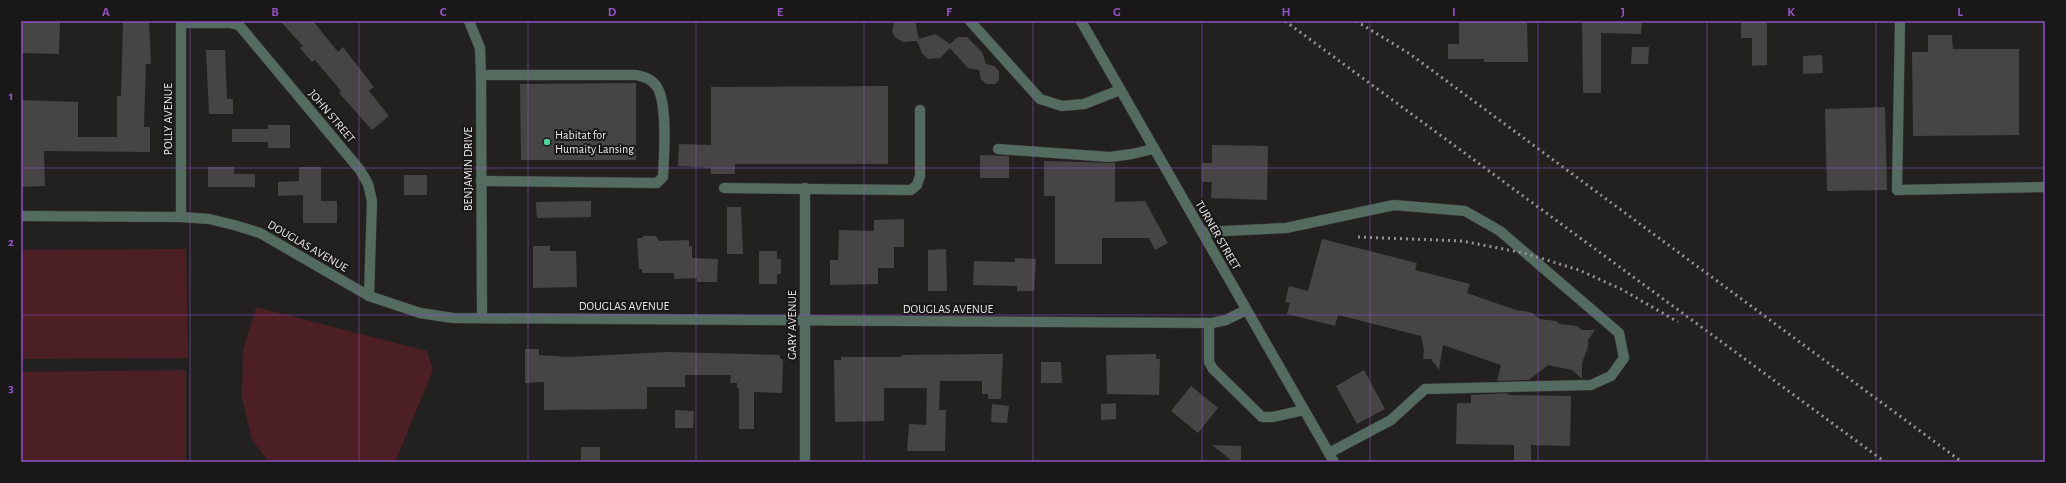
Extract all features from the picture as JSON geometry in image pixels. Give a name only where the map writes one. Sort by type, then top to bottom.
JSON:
[{"type":"street","name":"BENJAMIN DRIVE","points":[[469,21],[480,48],[482,318]]},
{"type":"street","points":[[474,31],[478,21]]},
{"type":"street","points":[[970,21],[1040,99],[1062,106],[1084,104],[1120,90]]},
{"type":"street","name":"TURNER STREET","points":[[1081,21],[1153,149],[1334,462]]},
{"type":"street","points":[[1900,21],[1898,190],[2045,187]]},
{"type":"street","name":"POLLY AVENUE","points":[[181,22],[181,217]]},
{"type":"street","name":"JOHN STREET","points":[[181,22],[230,23],[239,25],[360,170],[368,184],[372,201],[369,296]]},
{"type":"street","points":[[481,75],[636,75],[649,79],[658,88],[663,105],[665,148],[663,177],[657,183],[481,181]]},
{"type":"street","points":[[724,188],[911,190],[917,185],[920,176],[920,110]]},
{"type":"street","points":[[998,149],[1110,157],[1153,149]]},
{"type":"street","name":"GARY AVENUE","points":[[805,188],[805,462]]},
{"type":"street","points":[[1202,232],[1286,228],[1394,205],[1465,211],[1500,231],[1620,333],[1624,358],[1611,376],[1598,382],[1591,384],[1425,389],[1391,420],[1328,453]]},
{"type":"street","name":"DOUGLAS AVENUE","points":[[21,216],[181,217],[209,219],[260,233],[369,296],[420,314],[453,318],[1209,323],[1226,320],[1246,310]]},
{"type":"street","points":[[1209,323],[1210,362],[1213,369],[1262,417],[1273,417],[1304,410]]},
{"type":"shaded area","points":[[186,249],[188,358],[21,359],[21,250]]},
{"type":"shaded area","points":[[256,307],[427,351],[433,370],[395,462],[269,462],[252,440],[242,397],[243,350]]},
{"type":"shaded area","points":[[186,370],[186,462],[21,462],[21,372]]},
{"type":"building","points":[[22,21],[60,21],[59,54],[21,53]]},
{"type":"building","points":[[123,21],[149,21],[151,64],[146,64],[144,127],[150,127],[150,152],[44,151],[45,186],[21,187],[21,100],[78,102],[78,137],[117,137],[117,96],[121,96]]},
{"type":"building","points":[[280,21],[313,21],[338,52],[343,47],[374,87],[369,91],[389,116],[372,130],[339,93],[341,91],[315,60],[312,62],[300,48],[303,46]]},
{"type":"building","points":[[894,21],[915,21],[919,39],[935,34],[950,44],[958,37],[967,37],[982,52],[986,64],[994,66],[999,71],[999,80],[995,84],[986,84],[981,79],[979,70],[968,68],[950,48],[940,58],[928,59],[922,53],[917,41],[903,42],[896,38],[892,32]]},
{"type":"building","points":[[1459,21],[1527,21],[1528,62],[1484,62],[1484,59],[1448,59],[1448,44],[1459,44]]},
{"type":"building","points":[[1582,21],[1642,21],[1641,34],[1601,33],[1601,93],[1583,93]]},
{"type":"building","points":[[1741,21],[1767,21],[1767,65],[1752,66],[1752,38],[1741,38]]},
{"type":"building","points":[[1928,35],[1952,35],[1953,49],[2019,49],[2019,135],[1913,136],[1912,52],[1928,52]]},
{"type":"building","points":[[1632,47],[1649,47],[1648,64],[1631,64]]},
{"type":"building","points":[[206,50],[225,50],[227,99],[233,99],[233,114],[209,114]]},
{"type":"building","points":[[1822,55],[1823,73],[1803,74],[1803,56]]},
{"type":"building","points":[[636,83],[636,160],[521,160],[520,84]]},
{"type":"building","points":[[888,86],[888,164],[735,164],[735,174],[711,174],[711,168],[678,166],[679,144],[711,145],[711,87]]},
{"type":"building","points":[[1885,107],[1887,190],[1827,191],[1825,109]]},
{"type":"building","points":[[268,125],[290,125],[290,148],[268,148],[268,142],[232,142],[232,129],[268,129]]},
{"type":"building","points":[[1212,145],[1268,146],[1267,200],[1211,198],[1212,182],[1202,182],[1202,163],[1212,163]]},
{"type":"building","points":[[980,155],[1009,156],[1009,178],[980,178]]},
{"type":"building","points":[[1044,161],[1115,163],[1115,202],[1145,201],[1168,243],[1155,250],[1149,238],[1102,238],[1102,264],[1055,264],[1055,196],[1044,196]]},
{"type":"building","points":[[208,167],[234,167],[234,174],[255,174],[255,187],[208,187]]},
{"type":"building","points":[[299,167],[321,167],[321,201],[337,201],[337,223],[303,223],[303,195],[278,196],[278,182],[299,181]]},
{"type":"building","points":[[404,175],[427,175],[427,195],[404,195]]},
{"type":"building","points":[[591,201],[591,217],[537,218],[536,202]]},
{"type":"building","points":[[727,207],[741,207],[743,254],[727,254]]},
{"type":"building","points":[[904,219],[904,247],[894,247],[894,268],[878,268],[878,284],[830,285],[830,260],[838,260],[839,230],[874,231],[874,220]]},
{"type":"building","points":[[643,236],[656,236],[659,241],[689,240],[689,246],[692,246],[692,258],[718,259],[717,282],[697,282],[697,278],[674,279],[674,273],[642,273],[642,269],[639,269],[637,238],[643,238]]},
{"type":"building","points":[[1322,239],[1417,263],[1415,270],[1470,284],[1467,293],[1519,311],[1533,313],[1539,319],[1577,326],[1582,330],[1595,330],[1588,340],[1588,347],[1582,363],[1582,379],[1572,370],[1548,365],[1529,380],[1497,381],[1501,365],[1443,345],[1439,370],[1431,359],[1423,359],[1424,349],[1421,336],[1338,315],[1335,326],[1287,314],[1290,303],[1285,302],[1289,286],[1308,291]]},
{"type":"building","points":[[533,246],[550,246],[550,251],[576,251],[577,287],[533,288]]},
{"type":"building","points":[[946,249],[947,291],[928,291],[928,250]]},
{"type":"building","points":[[759,251],[777,251],[777,259],[781,259],[781,274],[777,274],[777,284],[759,284]]},
{"type":"building","points":[[1015,258],[1036,259],[1034,291],[1017,291],[1017,286],[973,285],[974,261],[1015,262]]},
{"type":"building","points":[[525,349],[539,349],[539,355],[569,357],[668,352],[780,355],[780,359],[783,359],[782,393],[754,392],[754,429],[739,429],[739,388],[737,388],[737,383],[730,383],[731,375],[685,375],[685,387],[647,387],[647,409],[544,410],[544,382],[525,383]]},
{"type":"building","points":[[1003,354],[1001,399],[988,399],[988,394],[982,394],[982,381],[940,381],[939,410],[946,410],[945,451],[907,451],[909,424],[926,425],[927,388],[884,388],[884,421],[835,422],[834,360],[841,360],[841,357]]},
{"type":"building","points":[[1156,354],[1156,359],[1160,359],[1159,395],[1107,394],[1106,355]]},
{"type":"building","points":[[1041,362],[1061,362],[1062,383],[1041,383]]},
{"type":"building","points":[[1364,370],[1385,409],[1357,424],[1336,386]]},
{"type":"building","points":[[1191,386],[1218,408],[1198,433],[1171,411]]},
{"type":"building","points":[[1509,393],[1507,395],[1571,396],[1570,446],[1531,445],[1531,462],[1514,462],[1514,445],[1456,444],[1457,403],[1471,403],[1471,395]]},
{"type":"building","points":[[1116,403],[1116,419],[1101,420],[1101,404]]},
{"type":"building","points":[[992,404],[1009,406],[1007,423],[991,422]]},
{"type":"building","points":[[675,410],[694,411],[693,428],[675,428]]},
{"type":"building","points":[[1212,445],[1241,446],[1241,460],[1231,460]]},
{"type":"building","points":[[581,447],[600,447],[600,462],[581,462]]},
{"type":"railway","points":[[1285,21],[1885,462]]},
{"type":"railway","points":[[1356,21],[1410,54],[1962,462]]},
{"type":"railway","points":[[1358,237],[1462,241],[1524,253],[1579,270],[1621,289],[1678,322]]},
{"type":"place","name":"Habitat for Humaity Lansing","points":[[547,142]]}]
